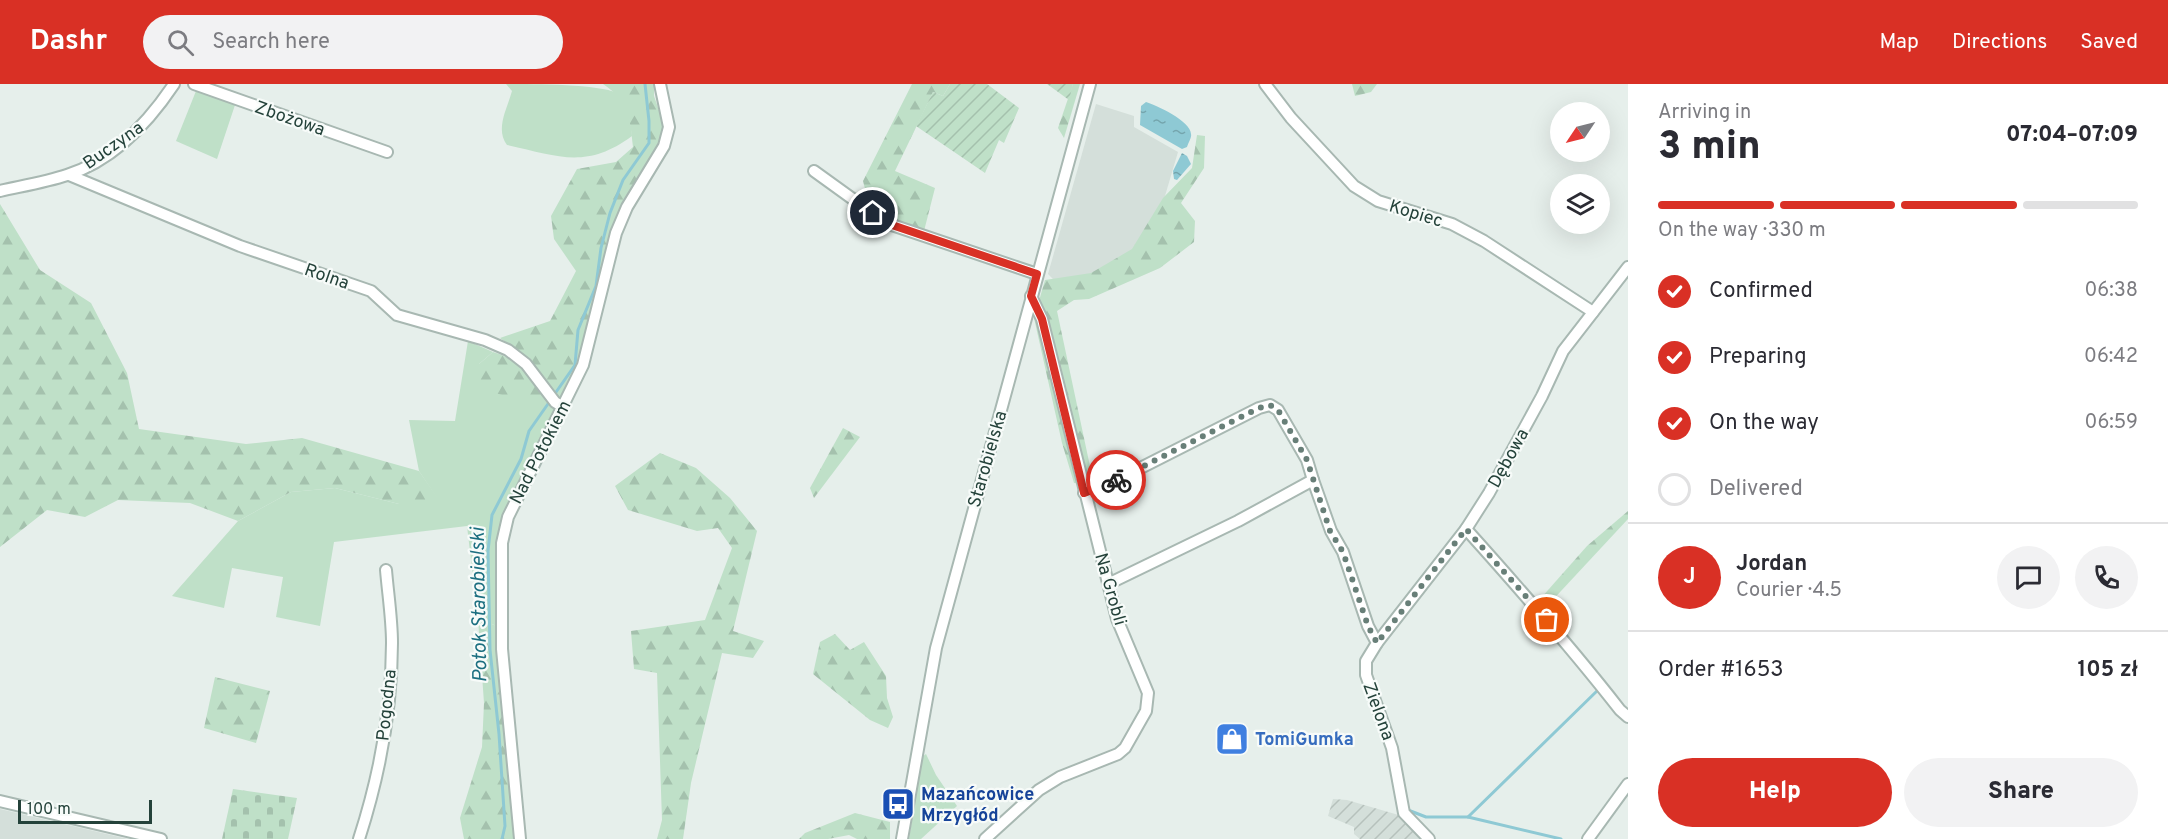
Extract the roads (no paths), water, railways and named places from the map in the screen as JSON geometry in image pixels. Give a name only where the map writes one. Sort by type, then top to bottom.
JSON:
[{"type":"street","name":"Buczyna","points":[[0,191],[69,175],[99,159],[132,136],[152,116],[174,84]]},
{"type":"street","name":"Zbożowa","points":[[194,84],[387,152]]},
{"type":"street","name":"Nad Potokiem","points":[[520,839],[502,649],[502,543],[508,517],[555,401],[583,365],[616,233],[627,207],[664,146],[669,127],[660,84]]},
{"type":"street","name":"Starobielska","points":[[902,839],[936,648],[1090,84]]},
{"type":"street","name":"Kopiec","points":[[1265,84],[1291,118],[1354,186],[1378,201],[1452,224],[1484,241],[1593,312]]},
{"type":"street","points":[[814,171],[886,223],[1037,274]]},
{"type":"street","name":"Rolna","points":[[69,175],[240,246],[371,291],[397,315],[485,340],[508,350],[526,364],[555,401]]},
{"type":"street","name":"Dębowa","points":[[1377,643],[1466,529],[1489,493],[1542,396],[1563,351],[1628,267]]},
{"type":"street","name":"Na Grobli","points":[[985,839],[1040,790],[1060,777],[1118,754],[1125,748],[1146,711],[1148,693],[1117,619],[1110,583],[1084,493],[1042,319],[1031,296]]},
{"type":"street","points":[[1084,493],[1099,489],[1259,408],[1270,405],[1278,410],[1307,460],[1330,531],[1343,552],[1368,626],[1377,643]]},
{"type":"street","points":[[1110,583],[1238,521],[1313,480]]},
{"type":"street","points":[[1466,529],[1525,594],[1628,717]]},
{"type":"street","name":"Pogodna","points":[[359,839],[371,802],[386,714],[392,643],[386,570]]},
{"type":"street","name":"Zielona","points":[[1377,643],[1366,661],[1366,675],[1392,748],[1404,813],[1429,839]]},
{"type":"street","points":[[1588,839],[1628,784]]},
{"type":"street","points":[[0,801],[161,839]]},
{"type":"water","points":[[1146,102],[1172,114],[1185,124],[1191,135],[1187,147],[1182,149],[1140,125],[1141,106]]},
{"type":"water","points":[[1182,153],[1187,156],[1191,164],[1177,180],[1174,179],[1173,171]]},
{"type":"waterway","name":"Potok Starobielski","points":[[554,395],[575,365],[578,330],[596,286],[601,248],[610,213],[623,180],[649,143],[645,84]]},
{"type":"waterway","name":"Potok Starobielski","points":[[502,839],[505,826],[499,734],[490,650],[488,551],[492,515],[521,459],[529,431],[550,401]]},
{"type":"waterway","points":[[1468,817],[1599,689]]},
{"type":"waterway","points":[[1408,810],[1426,817],[1468,817],[1561,839]]},
{"type":"place","name":"TomiGumka","points":[[1232,739]]},
{"type":"place","name":"Mazańcowice Mrzygłód","points":[[898,804]]}]
